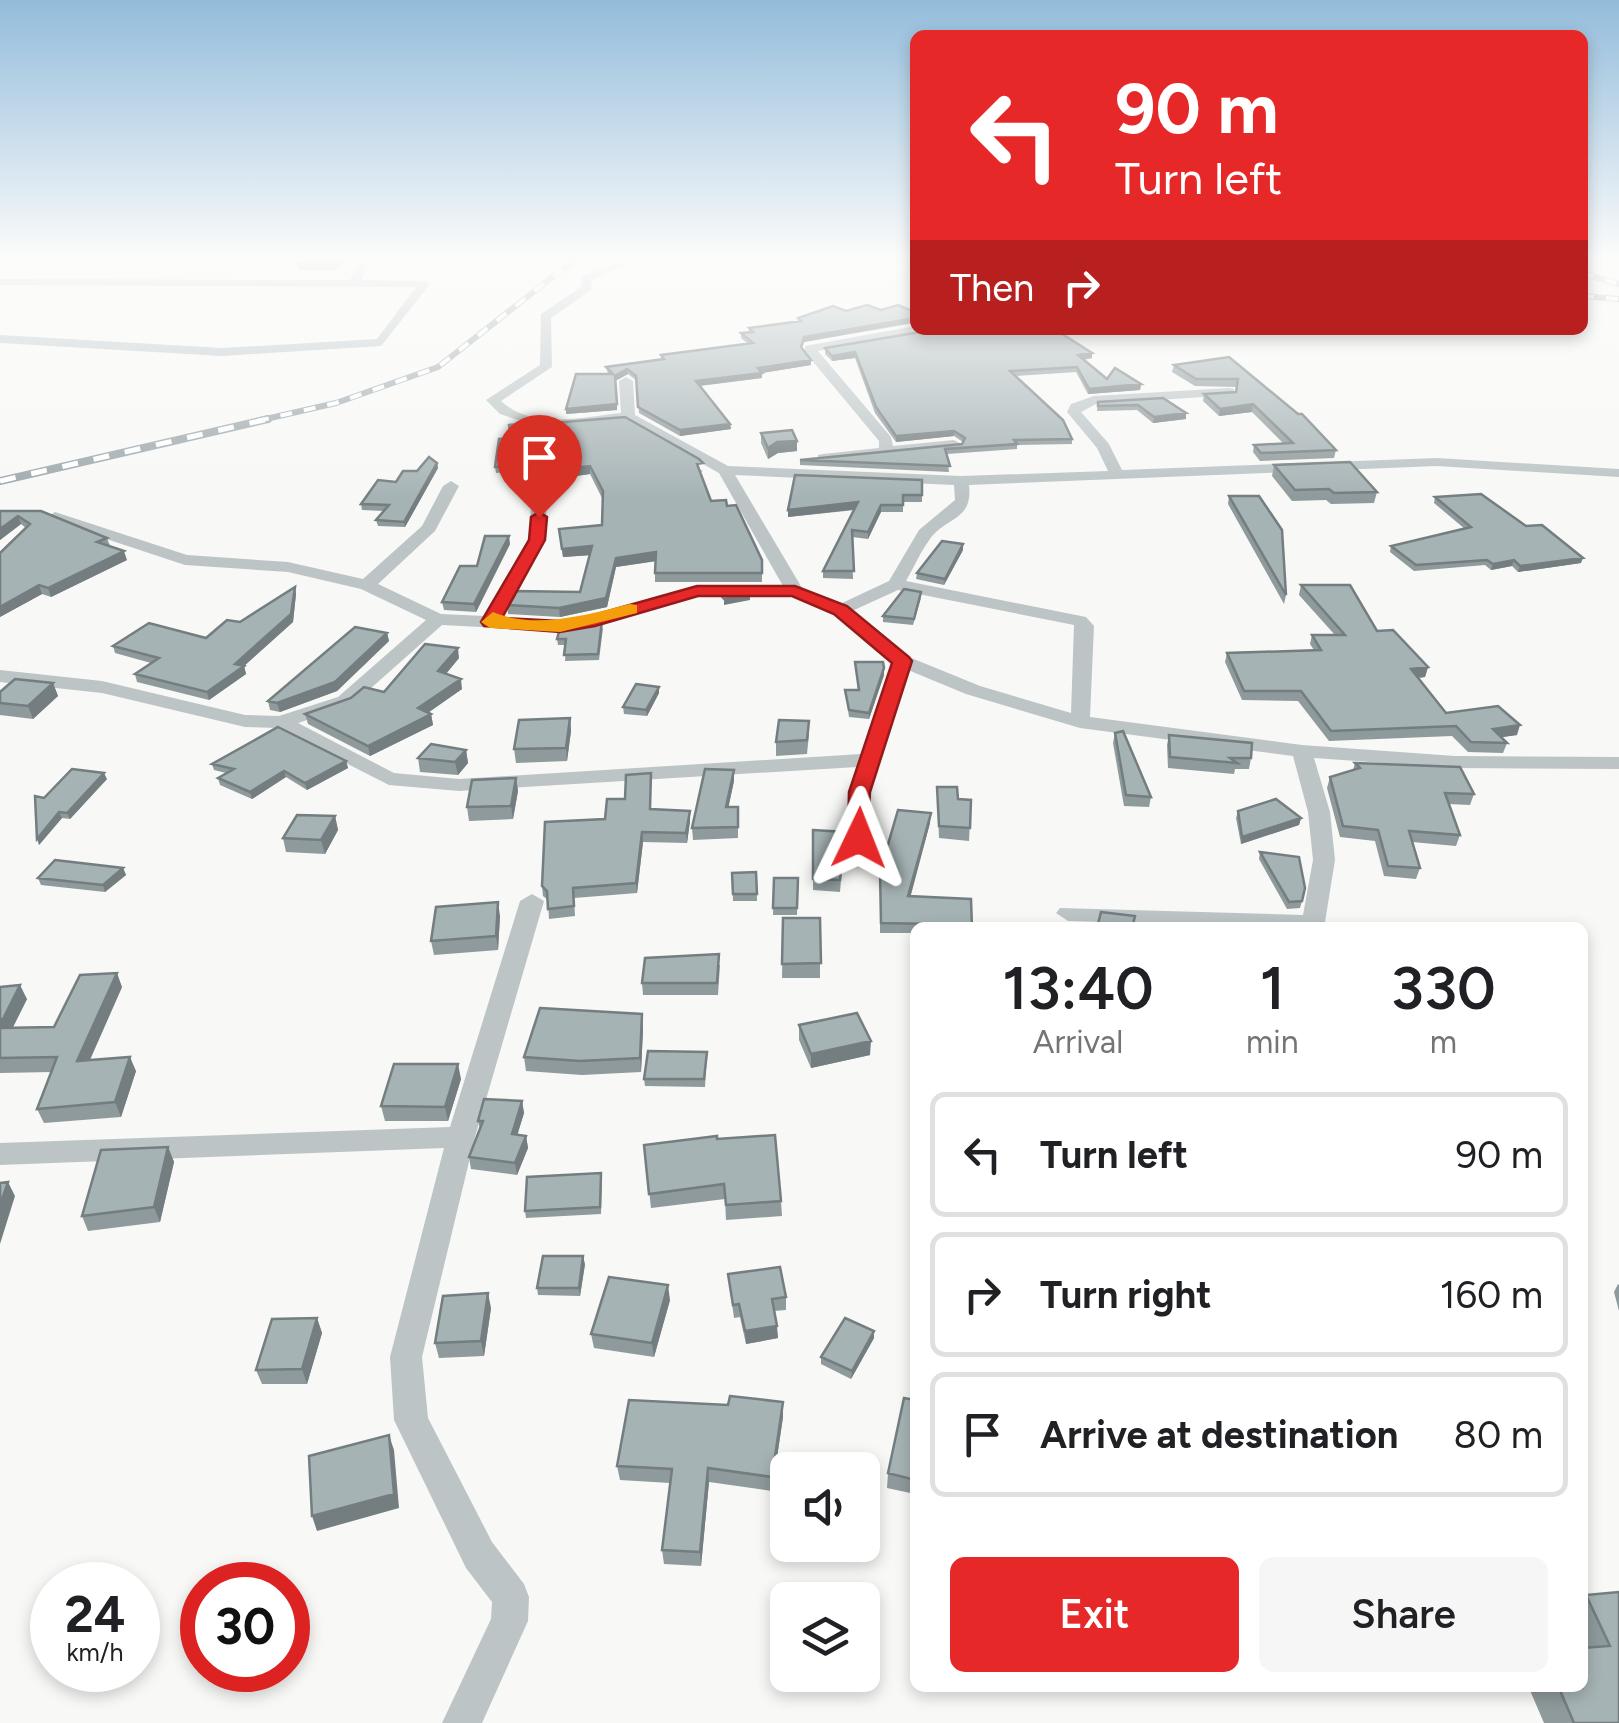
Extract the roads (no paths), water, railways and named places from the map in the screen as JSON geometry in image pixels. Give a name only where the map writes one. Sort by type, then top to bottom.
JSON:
[{"type":"street","points":[[0,340],[222,352],[381,342],[384,337]]},
{"type":"street","points":[[546,337],[546,367],[494,400],[517,417],[542,422],[628,417],[725,470],[960,481],[1437,462],[1619,473]]},
{"type":"street","points":[[874,337],[809,349],[886,440],[886,449]]},
{"type":"street","points":[[626,381],[628,417]]},
{"type":"street","points":[[1118,477],[1104,447],[1074,412],[1076,407],[1094,400],[1229,392]]},
{"type":"street","points":[[490,622],[537,540],[542,422]]},
{"type":"street","points":[[725,470],[754,462],[954,444]]},
{"type":"street","points":[[725,470],[795,591]]},
{"type":"street","points":[[840,610],[896,584],[926,532],[958,508],[962,500],[960,481]]},
{"type":"street","points":[[367,585],[429,528],[452,486]]},
{"type":"street","points":[[54,517],[186,560],[288,567],[367,585],[438,619],[560,626],[589,622],[697,591],[795,591],[840,610],[902,661],[973,690],[1080,722],[1302,751],[1455,762],[1619,764]]},
{"type":"street","points":[[896,584],[1080,621],[1085,626],[1080,722]]},
{"type":"street","points":[[0,676],[102,688],[245,721],[282,722],[345,701],[438,619]]},
{"type":"street","points":[[859,838],[859,792],[902,661]]},
{"type":"street","points":[[282,722],[389,779],[459,784],[870,760]]},
{"type":"street","points":[[1302,751],[1319,812],[1324,860],[1312,922]]},
{"type":"street","points":[[462,1723],[510,1621],[511,1596],[480,1555],[411,1420],[406,1357],[461,1137],[532,900]]},
{"type":"street","points":[[1068,914],[1245,922]]},
{"type":"street","points":[[0,1154],[461,1137]]},
{"type":"railway","points":[[257,421],[336,403],[438,367],[476,337]]},
{"type":"railway","points":[[0,481],[268,419]]}]
